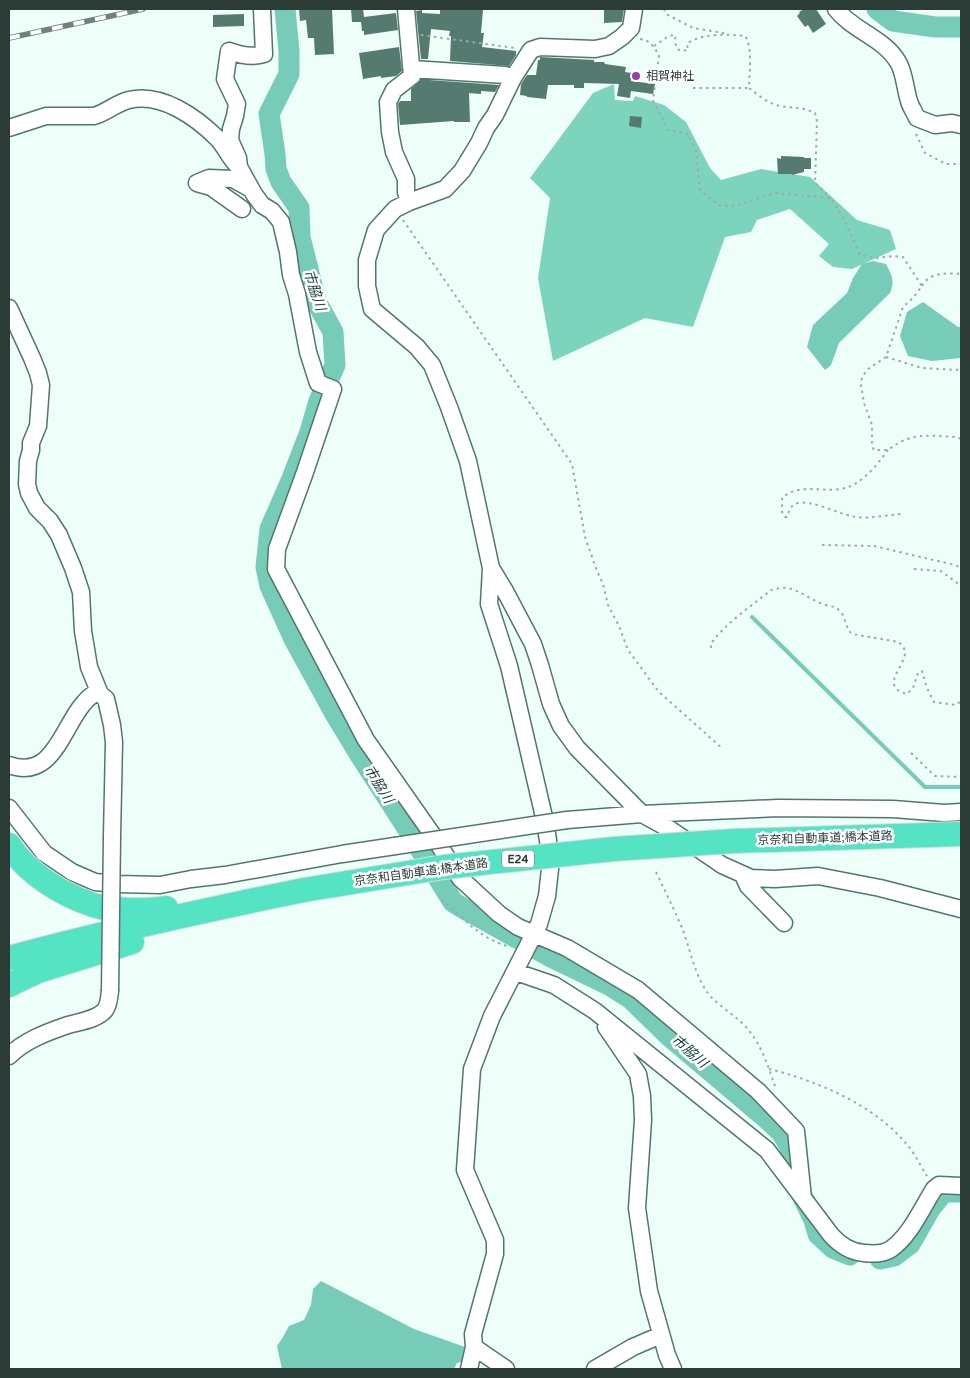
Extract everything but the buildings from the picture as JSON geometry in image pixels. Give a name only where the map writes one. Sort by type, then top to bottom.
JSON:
[{"type":"highway","name":"京奈和自動車道;橋本道路","points":[[9,958],[89,937],[222,907],[304,890],[444,867],[614,849],[734,841],[961,834]]},
{"type":"highway","points":[[9,845],[14,853],[39,877],[65,893],[94,905],[125,910],[158,909],[196,902],[222,907]]},
{"type":"highway","points":[[9,985],[38,971],[219,916],[272,897]]},
{"type":"street","points":[[239,168],[238,158],[230,140],[237,104],[225,79],[225,70],[228,51],[239,55],[264,54],[262,9]]},
{"type":"street","points":[[402,206],[406,192],[406,179],[394,152],[390,132],[388,102],[394,90],[412,76],[406,9]]},
{"type":"street","points":[[469,1369],[474,1347],[473,1334],[495,1254],[495,1240],[465,1170],[472,1069],[492,1016],[539,924],[547,896],[550,869],[548,840],[509,666],[489,604],[491,568],[468,461],[450,407],[432,365],[417,347],[372,309],[367,286],[367,260],[376,230],[402,206],[444,189],[462,171],[495,115],[513,78],[531,50],[540,46],[595,49],[609,46],[622,37],[630,28],[634,9]]},
{"type":"street","points":[[836,9],[841,16],[884,46],[899,63],[910,104],[917,118],[935,125],[952,123],[961,125]]},
{"type":"street","points":[[412,69],[505,75],[513,78]]},
{"type":"street","points":[[9,128],[46,116],[99,115],[126,100],[149,98],[174,107],[196,120],[217,139],[239,168],[262,204],[272,211],[281,222],[308,352],[326,386],[304,475],[277,549],[276,569],[366,740],[432,834],[460,878],[499,914],[518,927],[567,948],[638,990],[758,1091],[796,1131],[803,1198]]},
{"type":"street","points":[[242,209],[211,188],[197,182],[209,178],[233,179],[251,189]]},
{"type":"street","points":[[9,308],[35,366],[41,385],[38,426],[31,443],[28,461],[27,484],[29,493],[37,508],[50,521],[59,535],[73,568],[81,592],[83,631],[88,659],[100,694],[106,699],[108,705],[114,742],[110,991],[108,1004],[104,1012],[93,1018],[65,1026],[30,1041],[9,1056]]},
{"type":"street","points":[[491,568],[532,644],[560,726],[577,748],[642,814],[671,830],[722,865],[751,878],[826,877],[880,888],[961,909]]},
{"type":"street","points":[[9,766],[18,769],[33,768],[44,763],[63,737],[87,698],[95,693],[100,694]]},
{"type":"street","points":[[9,808],[44,853],[72,872],[95,882],[160,885],[192,878],[224,875],[332,856],[567,820],[642,814],[792,808],[961,812]]},
{"type":"street","points":[[743,874],[748,886],[784,923]]},
{"type":"street","points":[[516,972],[554,985],[595,1011],[767,1150],[841,1246],[858,1253],[875,1254],[890,1250],[908,1232],[934,1189],[939,1185],[961,1186]]},
{"type":"street","points":[[595,1011],[638,1074],[642,1096],[643,1120],[637,1208],[649,1291],[667,1355],[673,1369]]},
{"type":"street","points":[[595,1369],[633,1347],[661,1335]]},
{"type":"street","points":[[474,1347],[506,1369]]},
{"type":"path","points":[[664,9],[666,14],[693,28],[745,36],[748,40],[749,88]]},
{"type":"path","points":[[408,33],[521,49]]},
{"type":"path","points":[[654,46],[669,36],[674,35],[676,47],[680,50],[688,50],[687,44],[691,40],[726,34]]},
{"type":"path","points":[[622,37],[647,40],[654,46],[659,55],[653,101],[667,130],[688,134],[696,151],[700,190],[717,204],[722,206],[738,205],[774,193],[831,198]]},
{"type":"path","points":[[693,88],[749,88],[770,103],[778,106],[806,108],[815,113],[817,121],[816,183],[831,198],[845,221],[860,254],[876,258],[903,257],[922,286]]},
{"type":"path","points":[[922,145],[925,153],[946,164],[961,164]]},
{"type":"path","points":[[402,206],[572,464],[585,537],[603,584],[608,605],[619,626],[628,650],[659,692],[723,749]]},
{"type":"path","points":[[888,450],[874,450],[872,446],[872,425],[864,403],[861,385],[862,377],[868,369],[886,357],[903,307],[913,298],[924,281],[942,274],[961,274]]},
{"type":"path","points":[[886,357],[922,368],[961,369]]},
{"type":"path","points":[[902,514],[852,516],[810,503],[798,503],[790,509],[787,517],[785,517],[782,512],[782,498],[794,490],[834,490],[853,486],[872,471],[888,450],[914,436],[957,437],[961,439]]},
{"type":"path","points":[[822,545],[874,546],[961,568]]},
{"type":"path","points":[[914,569],[941,572],[961,586]]},
{"type":"path","points":[[711,648],[712,641],[727,626],[771,590],[786,588],[827,606],[834,606],[841,612],[852,634],[899,642],[905,649],[904,660],[894,677],[895,686],[900,692],[907,694],[913,688],[918,673],[922,671],[934,702],[956,706],[961,701]]},
{"type":"path","points":[[912,753],[935,776],[961,777]]},
{"type":"path","points":[[656,872],[682,928],[697,971],[707,992],[752,1033],[769,1069],[778,1094]]},
{"type":"path","points":[[442,900],[478,932],[498,944],[515,947]]},
{"type":"path","points":[[769,1069],[789,1074],[834,1091],[879,1118],[908,1146],[928,1177]]},
{"type":"shaded area","points":[[614,84],[615,100],[633,101],[635,96],[664,105],[686,122],[710,168],[721,180],[761,169],[810,177],[857,220],[890,230],[896,249],[852,269],[833,267],[819,256],[829,244],[790,209],[757,220],[751,232],[725,237],[693,327],[645,318],[553,361],[538,278],[550,198],[530,178],[593,93]]},
{"type":"shaded area","points":[[873,261],[886,264],[892,278],[890,293],[839,343],[831,365],[825,370],[807,347],[813,325],[847,293],[853,278],[862,264]]},
{"type":"shaded area","points":[[923,302],[958,327],[961,327],[961,358],[932,361],[908,356],[900,336],[907,312]]},
{"type":"shaded area","points":[[321,1281],[414,1329],[465,1347],[464,1361],[457,1363],[454,1369],[282,1369],[277,1346],[289,1326],[304,1320],[311,1305],[313,1289]]},
{"type":"waterway","name":"市脇川","points":[[285,9],[289,74],[269,114],[276,169],[281,182],[299,208],[300,237],[316,301],[333,332],[335,365],[319,401],[310,432],[291,481],[270,529],[266,567],[270,586],[294,639],[334,712],[453,902],[551,957],[609,985],[631,999],[669,1036],[767,1119],[782,1133],[791,1149],[792,1175],[814,1220],[818,1234],[833,1248],[850,1255]]},
{"type":"waterway","points":[[877,9],[893,21],[935,27],[961,27]]},
{"type":"waterway","points":[[752,617],[925,787],[961,787]]},
{"type":"waterway","name":"市脇川","points":[[880,1259],[894,1256],[910,1244],[930,1209],[942,1194],[961,1192]]},
{"type":"railway","points":[[9,38],[143,9]]},
{"type":"place","name":"相賀神社","points":[[636,76]]}]
